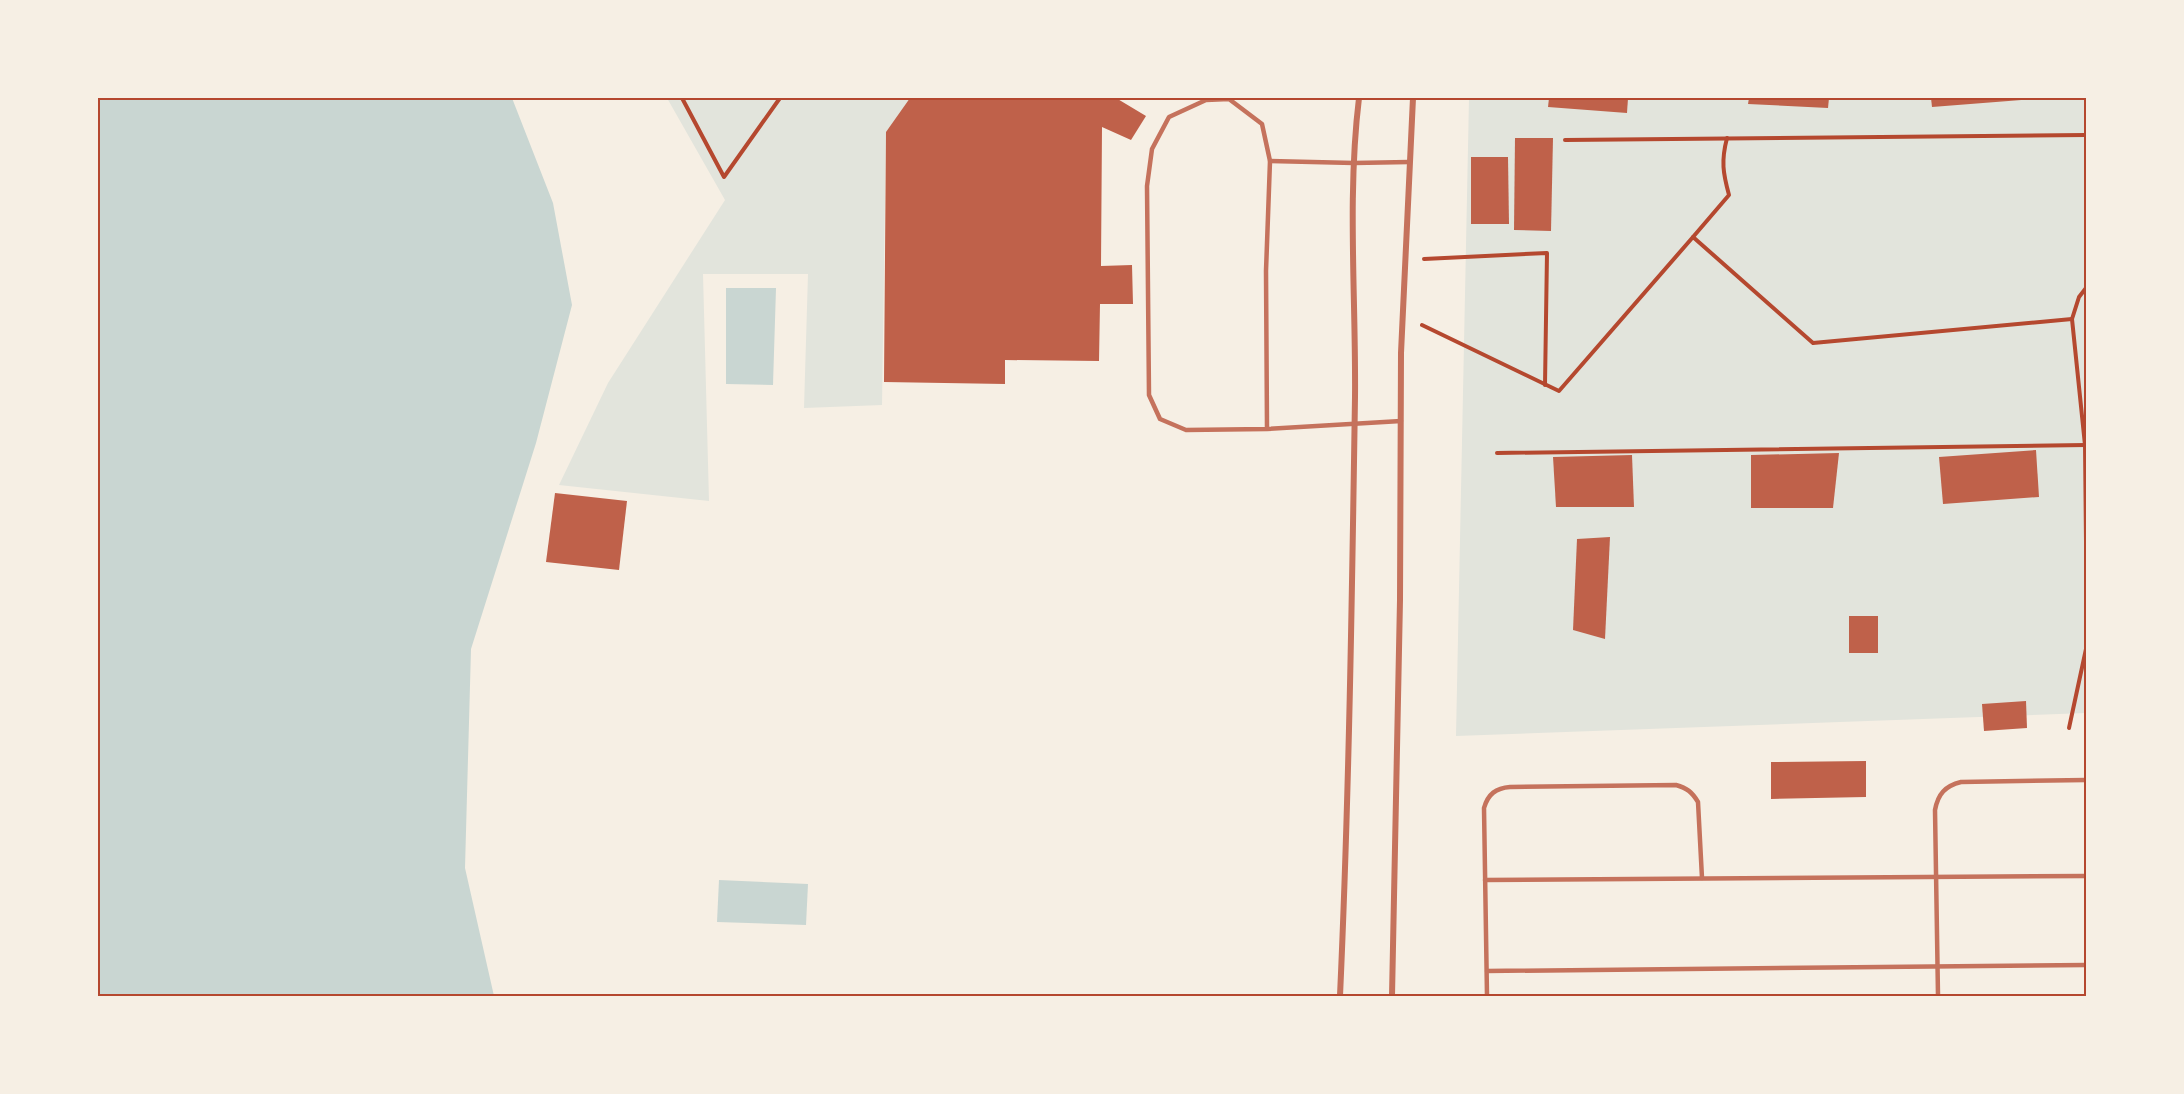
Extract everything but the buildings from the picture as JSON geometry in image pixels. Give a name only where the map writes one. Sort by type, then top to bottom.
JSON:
[{"type":"street","points":[[1340,996],[1345,867],[1354,423],[1354,163],[1359,98]]},
{"type":"street","points":[[1392,996],[1403,316],[1413,98]]},
{"type":"lane","points":[[1267,429],[1266,271],[1270,161],[1262,124],[1229,99],[1206,100],[1169,117],[1152,149],[1147,186],[1149,395],[1160,418],[1186,430],[1267,429],[1401,421]]},
{"type":"lane","points":[[1270,161],[1409,162]]},
{"type":"lane","points":[[1938,996],[1937,800],[1942,792],[1950,785],[1961,782],[2086,780]]},
{"type":"lane","points":[[1487,996],[1484,808],[1489,795],[1495,790],[1510,787],[1676,785],[1685,788],[1693,793],[1698,802],[1702,878]]},
{"type":"lane","points":[[1485,880],[2086,876]]},
{"type":"lane","points":[[1487,971],[2086,965]]},
{"type":"path","points":[[682,98],[724,177],[780,98]]},
{"type":"path","points":[[1565,140],[2086,135]]},
{"type":"path","points":[[1403,316],[1559,391],[1729,195],[1722,158],[1727,138]]},
{"type":"path","points":[[1693,237],[1813,343],[2072,319]]},
{"type":"path","points":[[1405,260],[1547,253],[1545,385]]},
{"type":"path","points":[[2086,288],[2079,297],[2072,319],[2086,445],[2086,541]]},
{"type":"path","points":[[1497,453],[2086,445]]},
{"type":"path","points":[[2069,728],[2086,649]]},
{"type":"shaded area","points":[[98,98],[512,98],[553,203],[572,305],[536,443],[471,649],[465,868],[494,996],[98,996]]},
{"type":"shaded area","points":[[667,98],[910,98],[886,133],[882,405],[804,408],[808,274],[703,274],[709,501],[559,485],[608,383],[725,200]]},
{"type":"shaded area","points":[[1469,98],[2086,98],[2086,713],[1456,736]]},
{"type":"shaded area","points":[[726,288],[776,288],[773,385],[726,384]]},
{"type":"shaded area","points":[[719,880],[808,884],[806,925],[717,922]]}]
